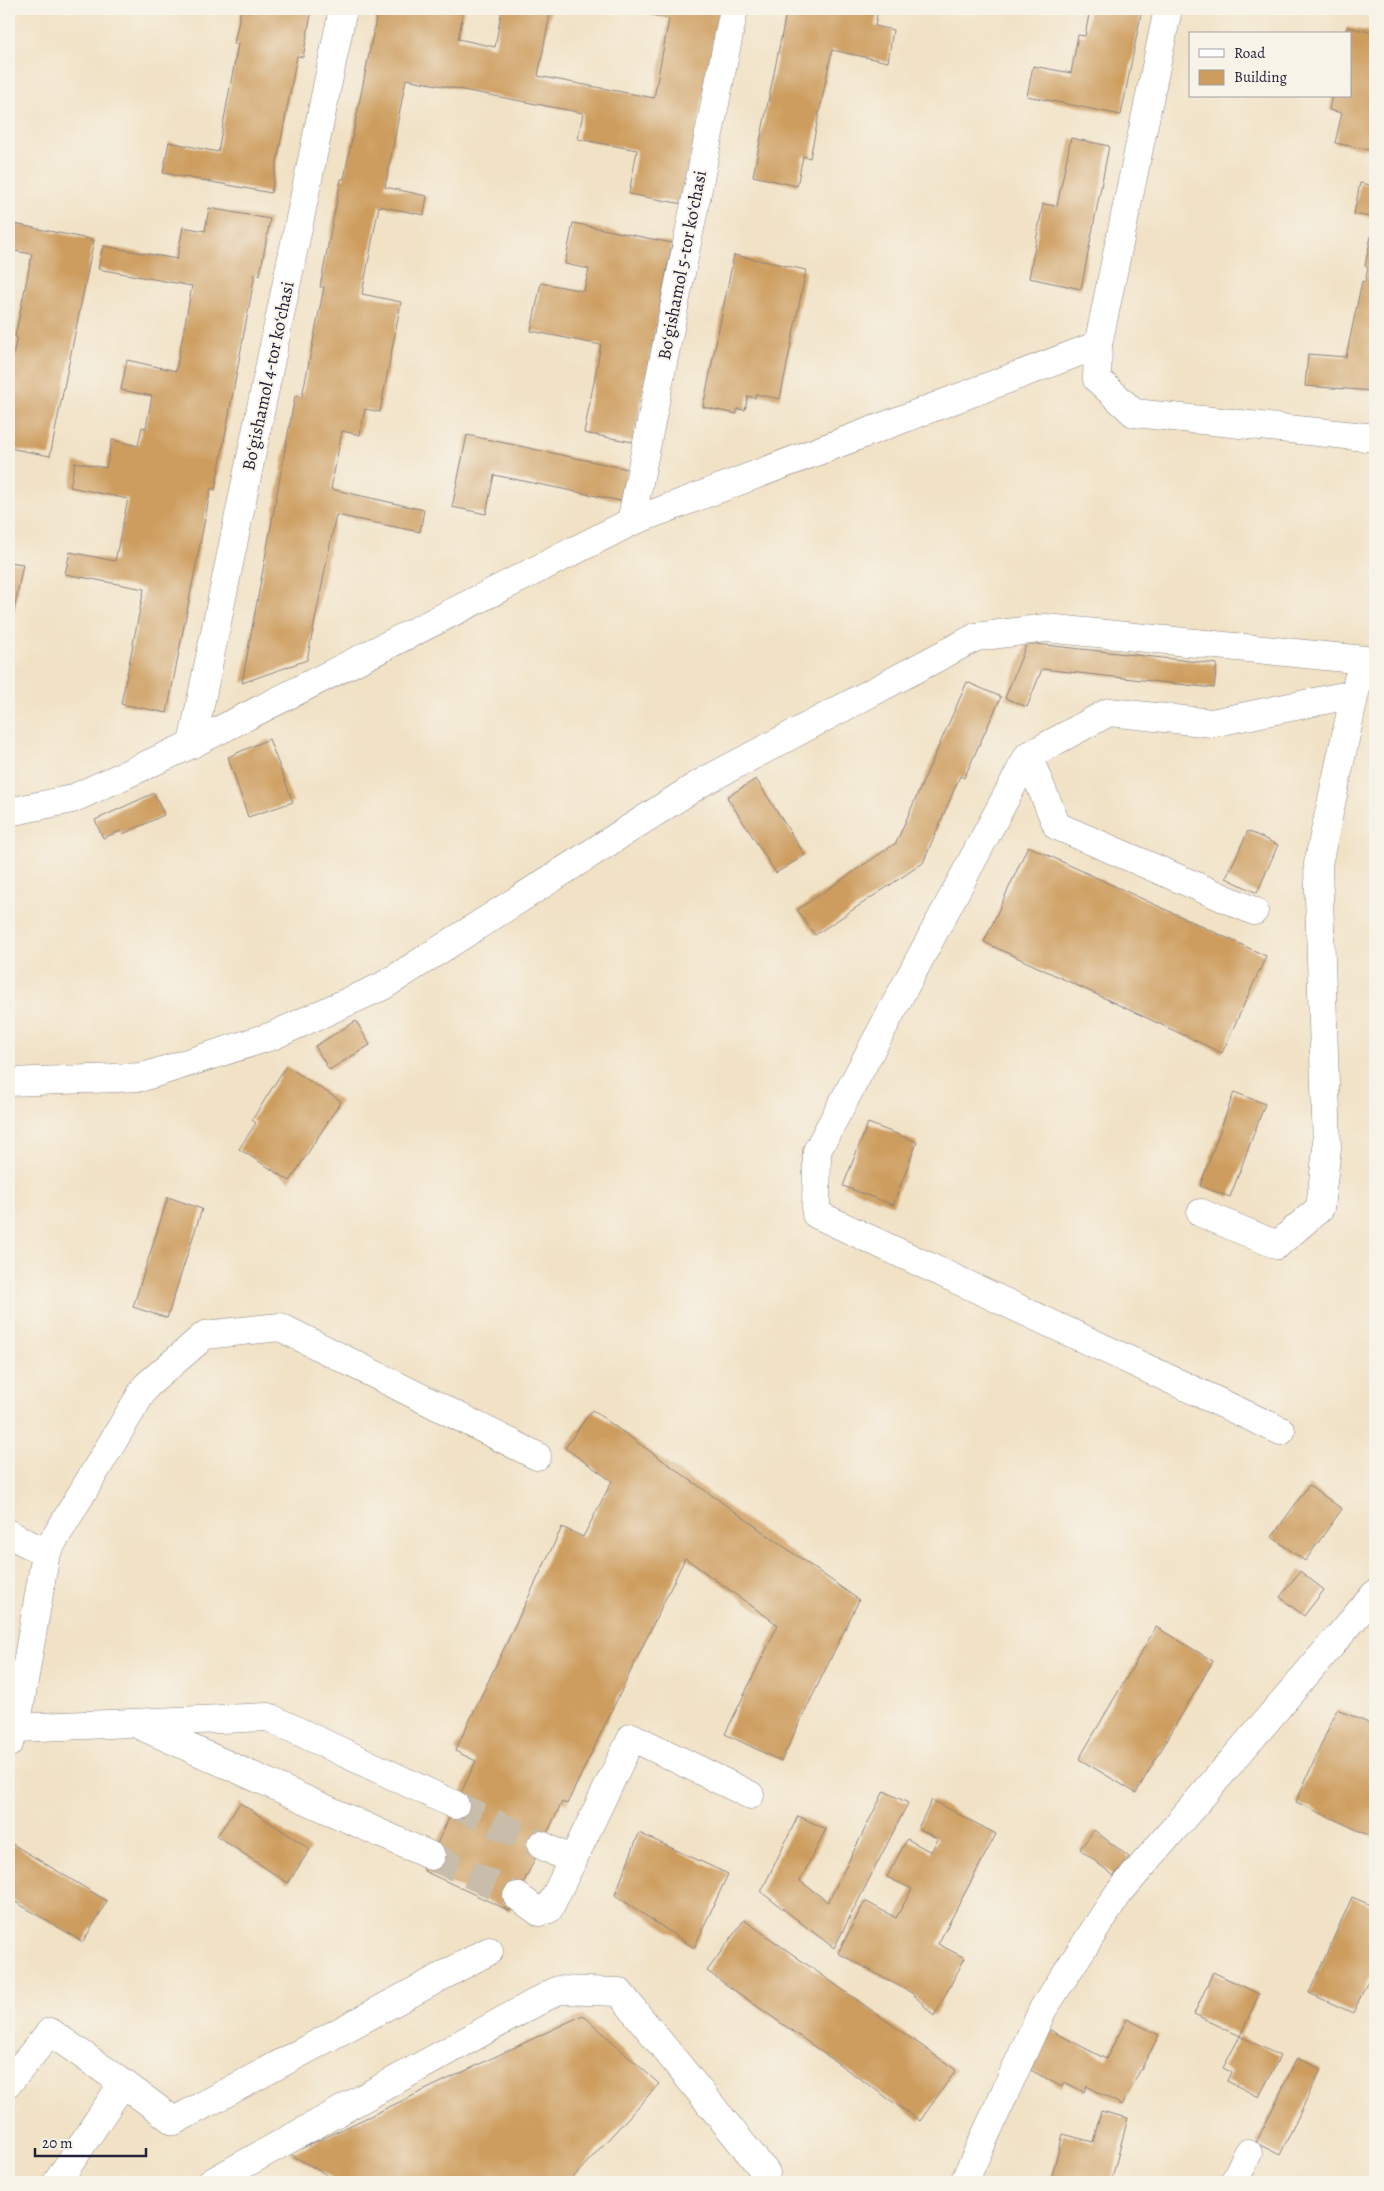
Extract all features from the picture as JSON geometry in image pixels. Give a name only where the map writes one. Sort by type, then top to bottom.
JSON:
[{"type":"street","name":"Boʻgishamol 4-tor koʻchasi","points":[[192,744],[343,9]]},
{"type":"street","name":"Boʻgishamol 5-tor koʻchasi","points":[[631,522],[734,9]]},
{"type":"street","points":[[1168,9],[1098,345],[1097,379],[1134,413],[1375,438]]},
{"type":"street","points":[[9,812],[72,799],[192,744],[631,522],[1098,345]]},
{"type":"street","points":[[9,1082],[143,1078],[272,1036],[383,986],[701,783],[976,637],[1046,628],[1368,661],[1354,694],[1318,864],[1327,1148],[1320,1208],[1276,1245],[1201,1213]]},
{"type":"street","points":[[1281,1430],[816,1214],[817,1151],[1028,756],[1109,712],[1212,723],[1354,694]]},
{"type":"street","points":[[1028,756],[1057,826],[1254,911]]},
{"type":"street","points":[[455,1805],[268,1717],[135,1723],[11,1732],[46,1553],[146,1386],[205,1336],[280,1327],[537,1456]]},
{"type":"street","points":[[9,1534],[46,1553]]},
{"type":"street","points":[[964,2182],[1043,2009],[1118,1894],[1375,1594]]},
{"type":"street","points":[[135,1723],[431,1856]]},
{"type":"street","points":[[517,1896],[539,1912],[549,1909],[632,1736],[750,1795]]},
{"type":"street","points":[[541,1845],[572,1861]]},
{"type":"street","points":[[9,2082],[50,2032],[174,2121],[488,1951]]},
{"type":"street","points":[[212,2182],[558,1990],[619,1992],[766,2173]]},
{"type":"street","points":[[57,2182],[123,2083]]},
{"type":"street","points":[[1234,2182],[1248,2152]]},
{"type":"building","points":[[252,9],[312,9],[303,57],[297,56],[271,193],[163,173],[169,142],[218,152],[238,44],[234,44],[241,10],[251,12]]},
{"type":"building","points":[[378,9],[464,9],[458,39],[495,47],[502,9],[551,9],[538,76],[654,98],[669,19],[627,9],[727,9],[723,29],[716,28],[683,204],[629,194],[637,150],[578,139],[583,113],[406,79],[385,187],[427,196],[424,215],[379,206],[362,294],[401,302],[380,412],[365,409],[360,435],[342,431],[331,489],[424,510],[420,532],[336,515],[307,660],[242,683],[295,396],[302,397],[324,287],[320,287],[341,179],[344,179]]},
{"type":"building","points":[[787,9],[878,9],[875,26],[893,30],[888,62],[832,50],[810,158],[803,156],[797,186],[753,176]]},
{"type":"building","points":[[1090,9],[1142,9],[1121,115],[1027,96],[1033,66],[1071,73],[1078,35],[1085,36]]},
{"type":"building","points":[[1347,27],[1375,33],[1375,151],[1335,143],[1342,113],[1329,110],[1332,98],[1352,98],[1352,32],[1346,32]]},
{"type":"building","points":[[1071,138],[1109,146],[1081,289],[1029,278],[1043,204],[1057,206]]},
{"type":"building","points":[[1360,183],[1375,186],[1375,218],[1354,214]]},
{"type":"building","points":[[209,208],[270,219],[260,275],[255,274],[215,490],[211,488],[167,713],[121,704],[144,589],[65,574],[70,552],[115,561],[128,499],[70,487],[75,462],[106,468],[112,440],[138,446],[142,427],[146,428],[152,396],[121,390],[127,360],[176,371],[192,286],[98,269],[103,246],[177,259],[183,227],[205,231]]},
{"type":"building","points":[[1374,222],[1374,391],[1305,386],[1308,354],[1346,357],[1362,281],[1365,282],[1368,268],[1365,266]]},
{"type":"building","points":[[9,223],[94,240],[50,456],[9,448],[9,365],[11,366],[32,254],[9,250]]},
{"type":"building","points":[[573,223],[672,243],[633,442],[584,433],[601,345],[531,331],[541,283],[584,291],[589,269],[565,264]]},
{"type":"building","points":[[734,255],[806,270],[780,399],[756,394],[755,398],[748,396],[745,410],[737,409],[737,414],[703,407]]},
{"type":"building","points":[[467,435],[628,469],[621,501],[494,475],[486,514],[452,507]]},
{"type":"building","points":[[9,562],[23,564],[10,632],[9,631]]},
{"type":"building","points":[[1027,643],[1217,664],[1214,688],[1042,669],[1027,707],[1005,698]]},
{"type":"building","points":[[967,682],[1001,697],[964,778],[960,776],[923,863],[815,935],[797,910],[896,843]]},
{"type":"building","points":[[269,739],[293,802],[248,817],[228,757]]},
{"type":"building","points":[[756,779],[805,855],[776,873],[727,797]]},
{"type":"building","points":[[154,793],[164,815],[123,834],[121,831],[103,838],[95,820]]},
{"type":"building","points":[[1248,831],[1278,845],[1257,893],[1226,878]]},
{"type":"building","points":[[1028,846],[1266,956],[1222,1053],[984,942]]},
{"type":"building","points":[[356,1021],[370,1045],[329,1070],[315,1046]]},
{"type":"building","points":[[286,1066],[341,1101],[290,1181],[239,1149],[256,1123],[252,1120]]},
{"type":"building","points":[[1234,1092],[1265,1104],[1230,1197],[1200,1186]]},
{"type":"building","points":[[868,1123],[917,1142],[893,1205],[843,1186]]},
{"type":"building","points":[[168,1197],[202,1209],[167,1318],[133,1307]]},
{"type":"building","points":[[592,1410],[859,1600],[781,1761],[725,1734],[778,1625],[685,1558],[567,1804],[562,1802],[510,1911],[424,1871],[476,1761],[455,1751],[562,1527],[583,1537],[612,1481],[565,1448]]},
{"type":"building","points":[[1309,1485],[1342,1509],[1305,1561],[1272,1537]]},
{"type":"building","points":[[1300,1571],[1324,1590],[1304,1616],[1280,1597]]},
{"type":"building","points":[[1156,1627],[1213,1661],[1136,1793],[1079,1759]]},
{"type":"building","points":[[1337,1709],[1375,1726],[1375,1838],[1296,1802]]},
{"type":"building","points":[[884,1791],[908,1803],[834,1948],[761,1892],[798,1816],[826,1829],[800,1881],[828,1902]]},
{"type":"building","points":[[932,1800],[996,1834],[938,1944],[965,1958],[934,2016],[912,1993],[838,1953],[865,1901],[896,1918],[912,1889],[887,1877],[907,1839],[931,1852],[938,1839],[918,1828]]},
{"type":"building","points":[[240,1803],[310,1849],[288,1883],[217,1836]]},
{"type":"building","points":[[1094,1830],[1129,1857],[1114,1876],[1080,1849]]},
{"type":"building","points":[[639,1833],[728,1874],[694,1948],[615,1895]]},
{"type":"building","points":[[9,1842],[107,1901],[83,1942],[9,1898]]},
{"type":"building","points":[[1352,1897],[1375,1907],[1375,1966],[1353,2013],[1309,1993]]},
{"type":"building","points":[[744,1920],[956,2070],[920,2121],[707,1971]]},
{"type":"building","points":[[1213,1972],[1259,1994],[1240,2036],[1194,2014]]},
{"type":"building","points":[[583,2015],[659,2084],[570,2181],[339,2182],[290,2154]]},
{"type":"building","points":[[1127,2019],[1159,2035],[1122,2105],[1087,2086],[1084,2092],[1064,2082],[1062,2087],[1025,2067],[1046,2028],[1106,2059]]},
{"type":"building","points":[[1240,2036],[1280,2056],[1259,2097],[1227,2081],[1231,2072],[1223,2068]]},
{"type":"building","points":[[1297,2058],[1321,2069],[1280,2155],[1256,2143]]},
{"type":"building","points":[[1101,2111],[1128,2118],[1111,2182],[1050,2182],[1063,2134],[1093,2142]]},
{"type":"tunnel","points":[[455,1805],[541,1845]]},
{"type":"tunnel","points":[[431,1856],[517,1896]]}]
